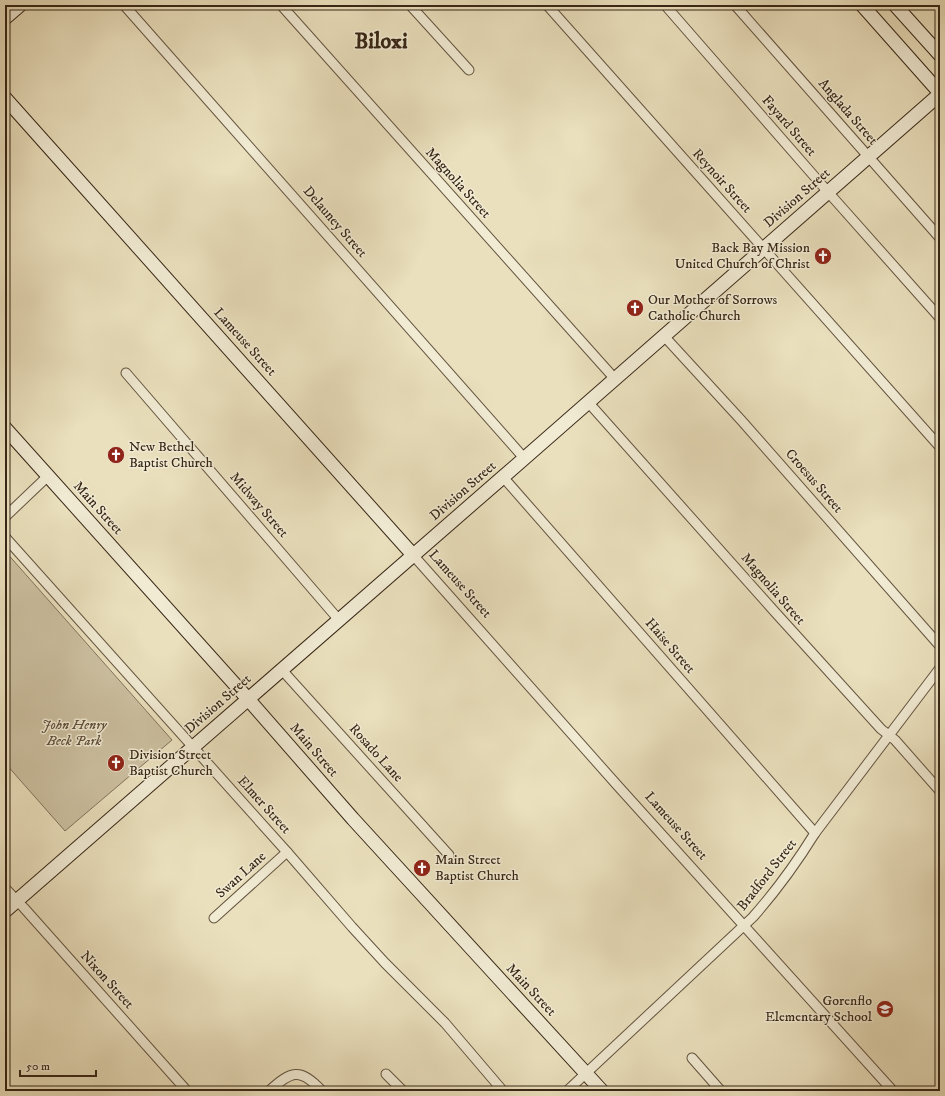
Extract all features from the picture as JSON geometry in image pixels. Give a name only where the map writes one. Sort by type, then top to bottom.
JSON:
[{"type":"street","points":[[5,18],[20,5]]},
{"type":"street","name":"Delauney Street","points":[[124,5],[524,458]]},
{"type":"street","name":"Magnolia Street","points":[[281,5],[615,379]]},
{"type":"street","points":[[410,5],[469,70]]},
{"type":"street","name":"Reynoir Street","points":[[547,5],[940,447]]},
{"type":"street","name":"Fayard Street","points":[[664,5],[940,318]]},
{"type":"street","name":"Anglada Street","points":[[735,5],[940,238]]},
{"type":"street","points":[[862,5],[940,93]]},
{"type":"street","points":[[895,5],[940,55]]},
{"type":"street","name":"Division Street","points":[[5,911],[504,477],[940,93]]},
{"type":"street","name":"Lameuse Street","points":[[5,98],[617,785],[893,1091]]},
{"type":"street","name":"Croesus Street","points":[[664,336],[741,420],[940,646]]},
{"type":"street","name":"Midway Street","points":[[126,373],[339,620]]},
{"type":"street","name":"Magnolia Street","points":[[588,402],[779,617],[881,729],[895,740],[940,791]]},
{"type":"street","name":"Main Street","points":[[5,428],[248,699],[353,819],[602,1091]]},
{"type":"street","points":[[5,517],[48,476]]},
{"type":"street","name":"Haise Street","points":[[504,477],[815,833]]},
{"type":"street","name":"Elmer Street","points":[[5,536],[385,963],[445,1023],[503,1091]]},
{"type":"street","name":"Bradford Street","points":[[567,1091],[587,1074],[744,925],[764,904],[808,845],[815,833],[940,668]]},
{"type":"street","name":"Rosado Lane","points":[[282,670],[449,855]]},
{"type":"street","name":"Swan Lane","points":[[214,918],[287,852]]},
{"type":"street","name":"Nixon Street","points":[[5,888],[187,1091]]},
{"type":"street","points":[[692,1058],[721,1091]]},
{"type":"street","points":[[269,1091],[282,1080],[295,1074],[312,1080],[322,1091]]},
{"type":"street","points":[[386,1074],[403,1091]]},
{"type":"green space","name":"John Henry Beck Park","points":[[5,551],[172,740],[65,831],[5,763]]},
{"type":"place","name":"Back Bay Mission United Church of Christ","points":[[823,256]]},
{"type":"place","name":"Our Mother of Sorrows Catholic Church","points":[[635,308]]},
{"type":"place","name":"New Bethel Baptist Church","points":[[116,455]]},
{"type":"place","name":"Division Street Baptist Church","points":[[116,763]]},
{"type":"place","name":"Main Street Baptist Church","points":[[422,868]]},
{"type":"place","name":"Gorenflo Elementary School","points":[[885,1009]]},
{"type":"district","name":"Biloxi","points":[[381,41]]}]
